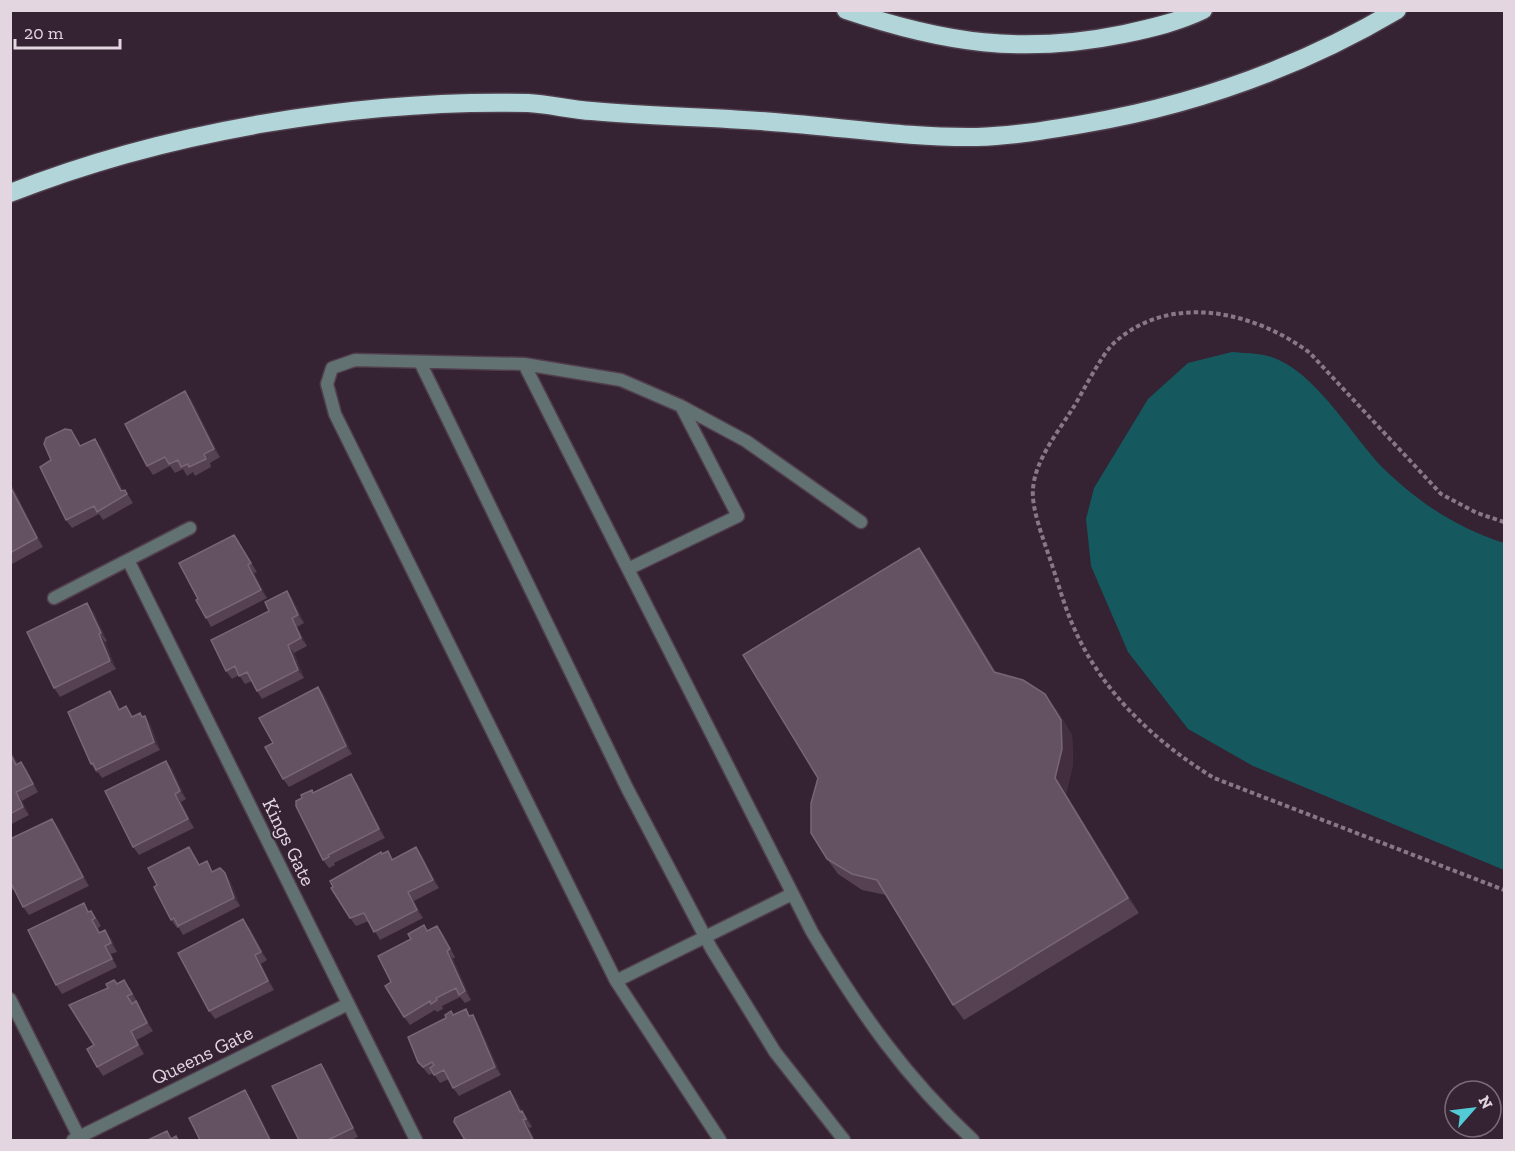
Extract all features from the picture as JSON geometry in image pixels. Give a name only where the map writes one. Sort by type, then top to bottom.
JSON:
[{"type":"highway","points":[[846,10],[908,31],[964,42],[1022,46],[1081,43],[1167,25],[1203,10]]},
{"type":"highway","points":[[10,193],[101,161],[209,136],[324,114],[387,105],[531,103],[590,111],[782,122],[883,133],[976,137],[1029,133],[1143,113],[1225,91],[1318,53],[1397,10]]},
{"type":"street","points":[[720,1140],[616,981],[334,414],[327,384],[332,368],[355,360],[524,364],[621,380],[681,406],[746,441],[861,522]]},
{"type":"street","points":[[420,362],[627,788],[705,937],[775,1053],[844,1140]]},
{"type":"street","points":[[524,364],[812,932],[862,1012],[905,1071],[974,1140]]},
{"type":"street","points":[[628,569],[738,516],[681,406]]},
{"type":"street","points":[[54,598],[190,528]]},
{"type":"street","name":"Kings Gate","points":[[128,560],[416,1140]]},
{"type":"street","points":[[616,981],[792,894]]},
{"type":"street","points":[[10,999],[76,1139]]},
{"type":"street","name":"Queens Gate","points":[[76,1139],[348,1004]]},
{"type":"path","points":[[1504,522],[1477,513],[1442,494],[1310,353],[1288,336],[1252,322],[1207,311],[1170,314],[1135,328],[1112,344],[1051,444],[1038,468],[1032,490],[1042,534],[1074,628],[1104,680],[1142,724],[1177,755],[1214,778],[1504,890]]},
{"type":"shaded area","points":[[1232,352],[1268,356],[1285,363],[1301,374],[1331,405],[1372,456],[1412,494],[1440,514],[1470,530],[1504,543],[1504,870],[1253,766],[1188,729],[1128,652],[1091,566],[1086,519],[1094,488],[1148,399],[1188,363]]},
{"type":"building","points":[[185,391],[214,449],[204,454],[206,459],[189,467],[188,464],[181,467],[178,460],[169,464],[165,457],[147,466],[125,424]]},
{"type":"building","points":[[65,429],[71,430],[80,446],[95,439],[121,491],[125,490],[127,494],[97,512],[94,506],[66,520],[40,467],[51,460],[44,444],[46,438]]},
{"type":"building","points":[[10,486],[37,538],[10,553]]},
{"type":"building","points":[[234,535],[251,563],[248,565],[261,590],[206,618],[179,563]]},
{"type":"building","points":[[919,548],[994,672],[1023,680],[1045,694],[1061,720],[1062,749],[1055,778],[1128,898],[953,1005],[877,880],[852,874],[827,859],[811,833],[811,803],[818,778],[743,655]]},
{"type":"building","points":[[287,591],[298,615],[292,618],[301,638],[288,645],[298,670],[257,691],[247,672],[239,676],[235,666],[226,671],[211,640],[269,611],[265,602]]},
{"type":"building","points":[[87,603],[101,633],[99,634],[110,661],[54,688],[27,632]]},
{"type":"building","points":[[318,687],[346,746],[283,779],[265,747],[273,743],[259,718]]},
{"type":"building","points":[[110,691],[119,710],[126,706],[132,717],[140,713],[142,717],[145,716],[154,742],[96,770],[93,763],[91,764],[68,712]]},
{"type":"building","points":[[10,753],[16,765],[21,762],[33,784],[16,792],[23,807],[10,814]]},
{"type":"building","points":[[166,761],[180,791],[175,794],[188,819],[133,847],[105,791]]},
{"type":"building","points":[[351,774],[379,829],[328,855],[329,857],[323,860],[296,806],[296,801],[302,798],[301,795],[312,790],[313,793]]},
{"type":"building","points":[[52,819],[83,877],[23,907],[10,881],[10,839]]},
{"type":"building","points":[[189,847],[199,865],[207,861],[212,872],[220,868],[225,873],[234,898],[178,926],[174,918],[171,920],[154,887],[157,885],[148,868]]},
{"type":"building","points":[[416,847],[433,880],[408,892],[417,910],[374,932],[364,913],[350,918],[331,888],[333,887],[330,881],[381,852],[382,854],[388,851],[392,860]]},
{"type":"building","points":[[84,903],[88,912],[91,911],[95,918],[92,920],[99,933],[105,930],[111,943],[105,946],[112,959],[56,985],[28,930]]},
{"type":"building","points":[[243,919],[261,952],[255,955],[268,981],[209,1011],[178,953]]},
{"type":"building","points":[[424,925],[427,931],[437,926],[450,949],[447,951],[465,991],[459,995],[456,988],[404,1017],[385,986],[391,982],[378,956],[411,939],[408,934]]},
{"type":"building","points":[[114,980],[117,984],[124,980],[132,994],[127,996],[132,1004],[136,1001],[147,1023],[131,1031],[138,1045],[97,1067],[87,1049],[94,1045],[69,1005],[108,988],[106,984]]},
{"type":"building","points":[[466,1009],[469,1016],[473,1015],[495,1067],[453,1088],[444,1070],[434,1075],[430,1068],[434,1065],[432,1062],[423,1067],[418,1062],[408,1037],[446,1018],[445,1015],[451,1011],[453,1015]]},
{"type":"building","points":[[321,1064],[353,1128],[328,1140],[299,1140],[272,1086]]},
{"type":"building","points":[[245,1090],[270,1140],[200,1140],[189,1118]]},
{"type":"building","points":[[510,1091],[526,1119],[523,1120],[533,1140],[465,1140],[454,1122],[455,1118]]},
{"type":"building","points":[[167,1131],[171,1139],[176,1136],[178,1140],[148,1140]]}]
